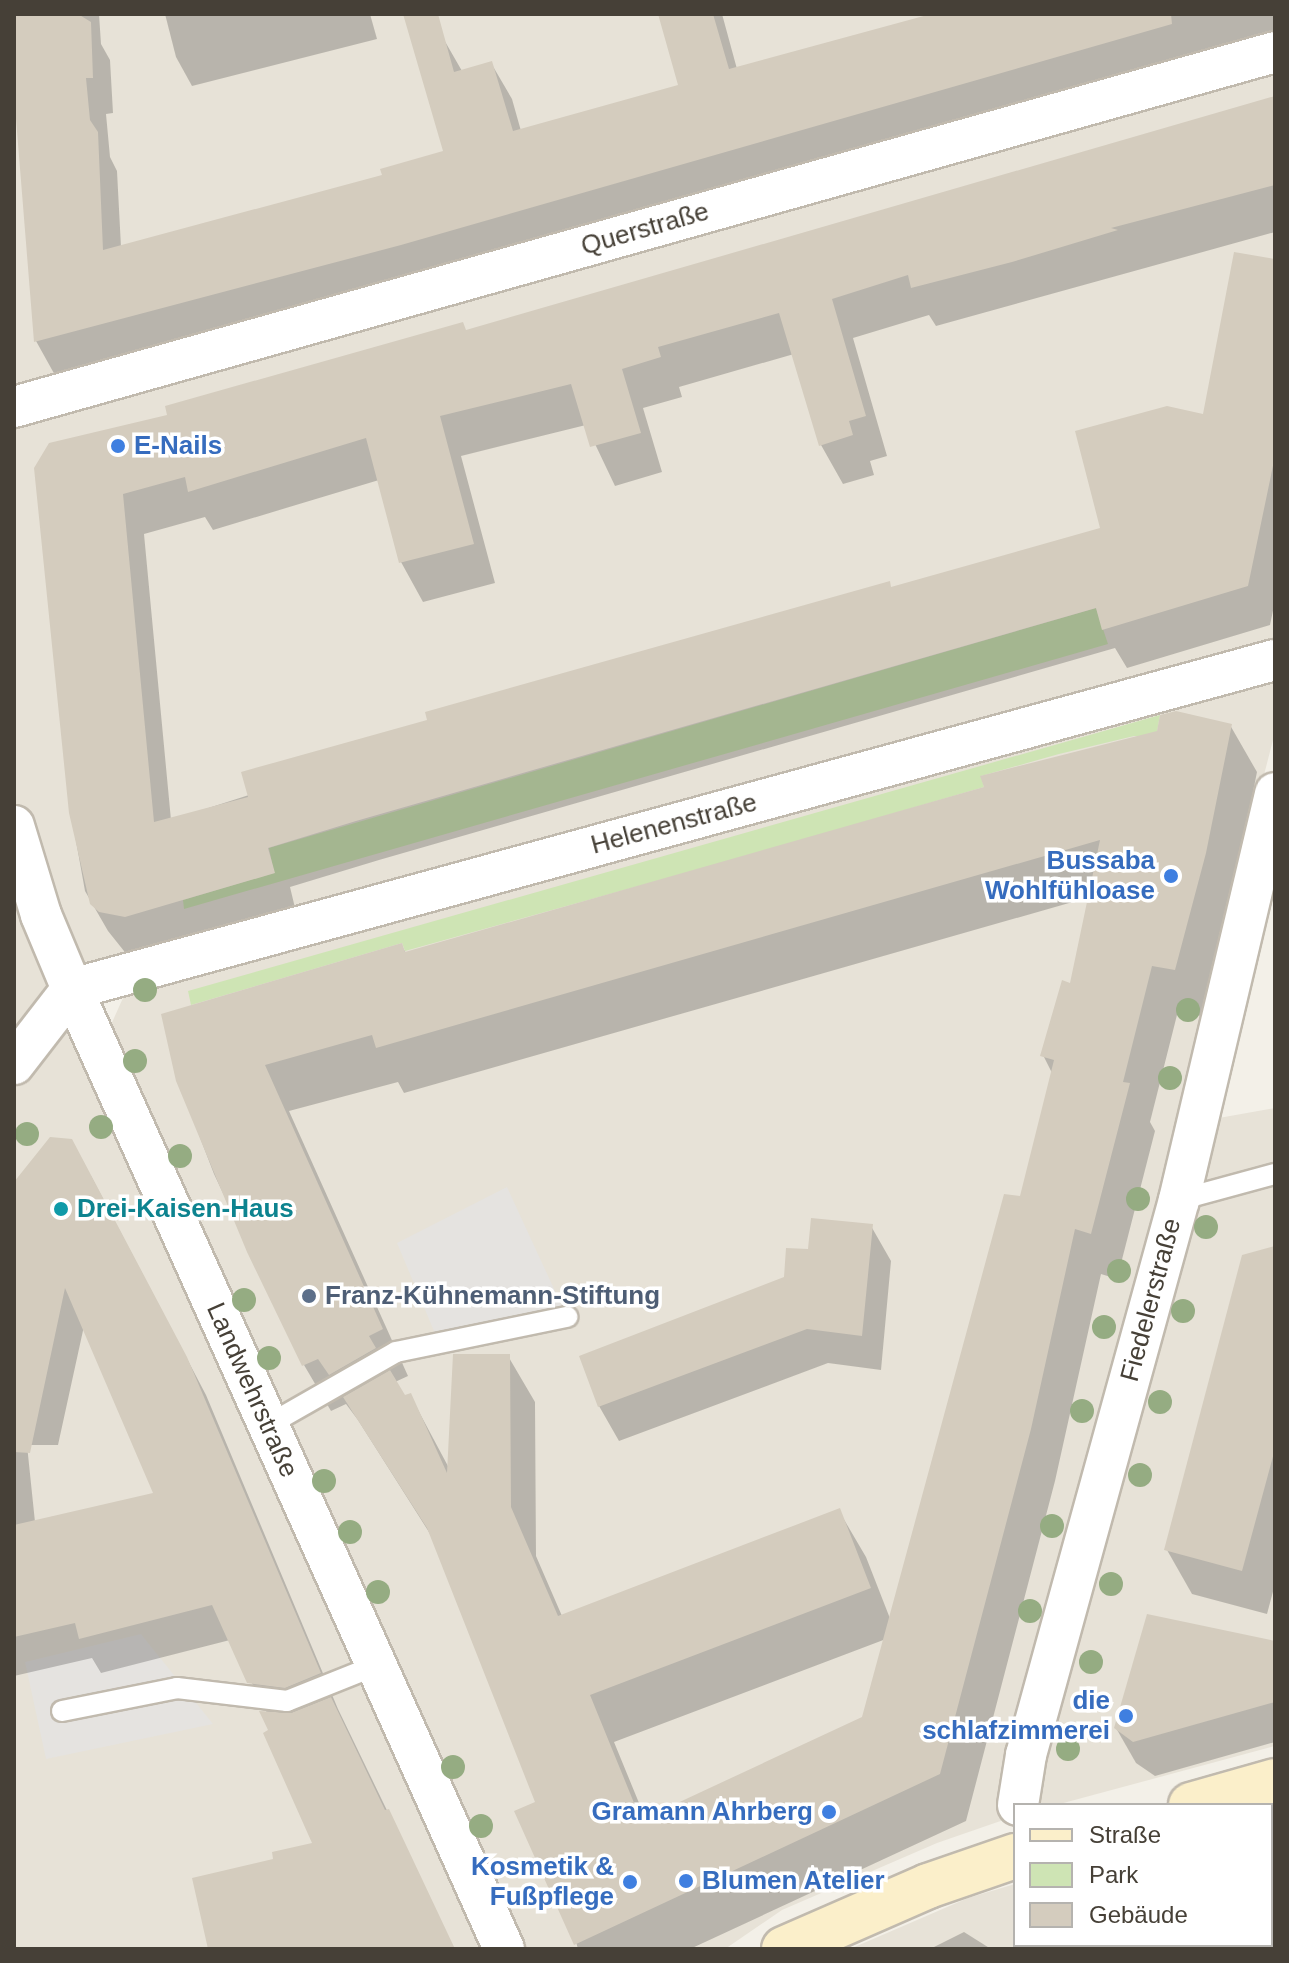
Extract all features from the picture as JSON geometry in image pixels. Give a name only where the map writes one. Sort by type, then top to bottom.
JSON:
[{"type":"street","name":"Querstraße","points":[[14,407],[1275,52]]},
{"type":"street","name":"Helenenstraße","points":[[72,989],[1275,660]]},
{"type":"street","name":"Fiedelerstraße","points":[[1018,1803],[1026,1755],[1179,1200],[1275,793]]},
{"type":"street","name":"Landwehrstraße","points":[[14,826],[41,915],[72,989],[504,1949]]},
{"type":"street","points":[[14,1064],[72,989]]},
{"type":"street","points":[[1198,1803],[1275,1781]]},
{"type":"street","points":[[784,1949],[928,1886],[1013,1857]]},
{"type":"lane","points":[[1179,1200],[1275,1174]]},
{"type":"lane","points":[[268,1425],[396,1352],[567,1317]]},
{"type":"lane","points":[[62,1711],[177,1688],[287,1701],[377,1665]]},
{"type":"shaded area","points":[[14,14],[1275,14],[1275,660],[73,989],[504,1949],[14,1949]]},
{"type":"shaded area","points":[[1275,669],[1275,732],[1174,1126],[1275,1108],[1275,1746],[1063,1803],[1013,1803],[1013,1817],[937,1843],[782,1910],[725,1949],[526,1949],[110,1027],[127,989]]},
{"type":"shaded area","points":[[507,1187],[567,1317],[439,1343],[397,1243]]},
{"type":"shaded area","points":[[141,1634],[213,1724],[46,1759],[25,1662]]},
{"type":"shaded area","points":[[1275,1812],[1275,1949],[850,1949],[968,1898],[1013,1885],[1013,1947],[1273,1947]]},
{"type":"green space","points":[[1096,608],[1108,644],[184,909],[183,900],[274,873],[269,848]]},
{"type":"green space","points":[[1160,715],[1156,737],[1134,736],[1059,754],[981,776],[984,787],[754,854],[405,951],[402,943],[191,1005],[188,991]]},
{"type":"building","points":[[14,14],[78,14],[91,22],[93,78],[86,78],[90,120],[98,132],[103,250],[382,175],[380,169],[443,151],[403,14],[438,14],[454,72],[492,61],[513,131],[678,85],[658,14],[713,14],[729,69],[931,14],[1171,14],[1172,24],[401,245],[34,342],[14,94]]},
{"type":"building","points":[[1275,96],[1275,185],[1111,228],[1118,230],[911,288],[908,275],[832,299],[866,416],[849,421],[853,435],[819,446],[779,313],[658,347],[661,357],[622,369],[641,433],[590,447],[571,384],[440,416],[474,544],[399,563],[366,438],[188,492],[185,477],[123,494],[154,822],[248,797],[241,772],[427,720],[425,712],[890,581],[891,587],[1100,528],[1075,431],[1167,406],[1203,414],[1234,252],[1275,259],[1275,456],[1248,586],[1102,630],[1096,608],[356,821],[268,848],[275,873],[125,917],[99,912],[90,904],[69,813],[34,468],[49,443],[167,415],[165,406],[463,322],[466,330]]},
{"type":"building","points":[[1176,711],[1232,724],[1206,853],[1175,970],[1152,966],[1123,1082],[1130,1083],[1091,1234],[1075,1229],[1031,1429],[940,1774],[574,1945],[514,1811],[535,1802],[427,1528],[343,1397],[390,1370],[405,1395],[411,1393],[447,1473],[453,1354],[510,1354],[511,1507],[558,1616],[840,1508],[871,1588],[590,1695],[641,1820],[862,1717],[1004,1194],[1020,1196],[1054,1060],[1040,1056],[1062,980],[1070,983],[1100,840],[376,1048],[372,1035],[265,1065],[383,1329],[369,1336],[376,1348],[329,1375],[318,1359],[302,1366],[247,1252],[176,1081],[161,1014],[402,943],[405,952],[984,787],[980,776],[1157,731],[1160,715]]},
{"type":"building","points":[[50,1137],[72,1139],[187,1357],[321,1673],[285,1688],[247,1683],[212,1605],[79,1639],[75,1623],[14,1637],[14,1525],[153,1493],[65,1288],[30,1453],[14,1452],[14,1182]]},
{"type":"building","points":[[811,1218],[873,1224],[862,1336],[807,1329],[598,1407],[579,1356],[784,1277],[786,1248],[808,1249]]},
{"type":"building","points":[[1275,1246],[1275,1449],[1242,1571],[1164,1550],[1242,1255]]},
{"type":"building","points":[[1147,1614],[1275,1641],[1275,1702],[1133,1742],[1114,1728]]},
{"type":"building","points":[[331,1697],[385,1810],[389,1809],[455,1949],[208,1949],[192,1878],[273,1859],[272,1852],[312,1843],[263,1733],[268,1730],[259,1711],[291,1713]]},
{"type":"place","name":"E-Nails","points":[[118,446]]},
{"type":"place","name":"Bussaba Wohlfühloase","points":[[1171,876]]},
{"type":"place","name":"Drei-Kaisen-Haus","points":[[61,1209]]},
{"type":"place","name":"Franz-Kühnemann-Stiftung","points":[[309,1296]]},
{"type":"place","name":"die schlafzimmerei","points":[[1126,1716]]},
{"type":"place","name":"Gramann Ahrberg","points":[[829,1812]]},
{"type":"place","name":"Blumen Atelier","points":[[686,1881]]},
{"type":"place","name":"Kosmetik & Fußpflege","points":[[630,1882]]}]
